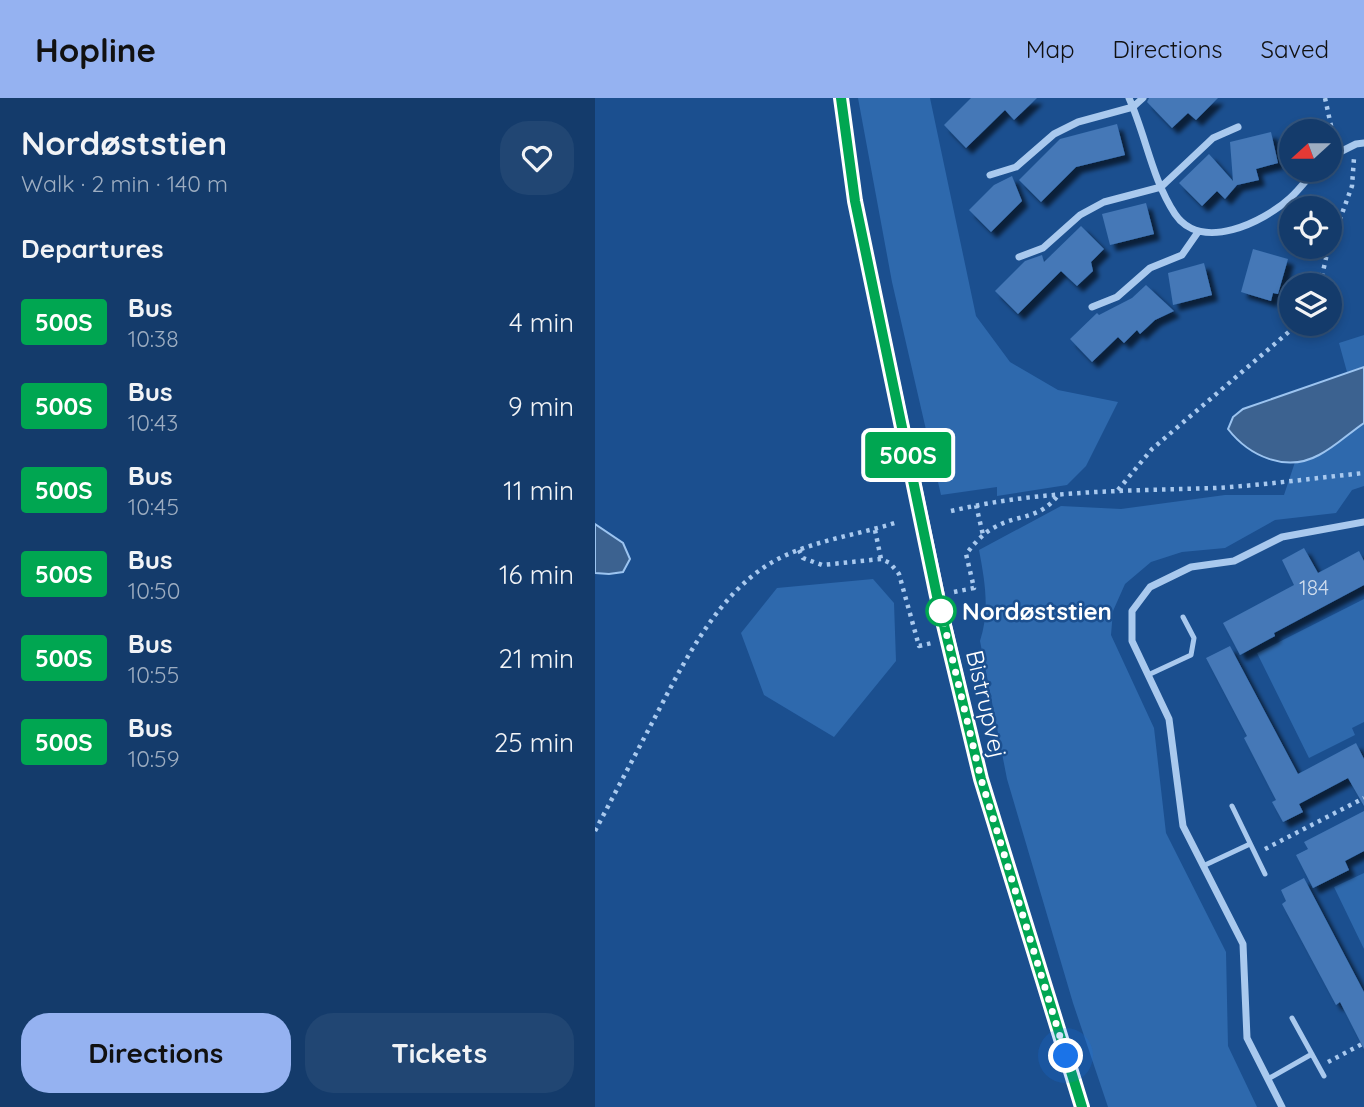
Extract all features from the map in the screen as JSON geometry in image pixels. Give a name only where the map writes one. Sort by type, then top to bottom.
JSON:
[{"type":"main road","name":"Bistrupvej","points":[[841,98],[855,201],[937,596],[981,779],[1081,1107]]},
{"type":"street","points":[[1129,98],[1161,187],[1176,217],[1198,232],[1226,233],[1260,219],[1290,199],[1305,182]]},
{"type":"street","points":[[990,175],[1016,167],[1054,134],[1133,107],[1143,98]]},
{"type":"street","points":[[1019,257],[1043,248],[1080,215],[1104,202],[1161,187],[1213,138],[1238,127]]},
{"type":"street","points":[[1342,152],[1360,143]]},
{"type":"street","points":[[1092,306],[1117,297],[1150,268],[1182,255],[1198,232]]},
{"type":"street","points":[[1282,1107],[1247,1038],[1243,944],[1183,826],[1169,719],[1132,641],[1132,611],[1150,587],[1191,567],[1234,561],[1282,537],[1364,522]]},
{"type":"lane","points":[[1148,675],[1191,655],[1194,638],[1183,617]]},
{"type":"lane","points":[[1232,806],[1265,874]]},
{"type":"lane","points":[[1203,866],[1250,844]]},
{"type":"lane","points":[[1292,1018],[1324,1076]]},
{"type":"lane","points":[[1268,1079],[1312,1054]]},
{"type":"path","points":[[1323,273],[1352,186],[1360,143],[1333,135],[1325,98]]},
{"type":"path","points":[[1117,490],[1151,449],[1284,336]]},
{"type":"path","points":[[951,511],[1059,493],[1219,488],[1364,473]]},
{"type":"path","points":[[937,596],[974,588],[966,554],[983,535],[996,526],[1025,518],[1041,510],[1059,493]]},
{"type":"path","points":[[976,505],[983,535]]},
{"type":"path","points":[[595,831],[683,663],[715,614],[743,586],[774,561],[799,550],[898,522]]},
{"type":"path","points":[[875,530],[881,559]]},
{"type":"path","points":[[799,550],[803,558],[822,565],[881,559],[890,564],[899,574],[919,646],[948,640]]},
{"type":"path","points":[[1255,854],[1364,798]]},
{"type":"path","points":[[1319,1066],[1364,1042]]},
{"type":"shaded area","points":[[858,98],[930,98],[976,316],[1010,362],[1058,390],[1118,402],[1086,466],[1067,485],[997,496],[997,487],[941,495],[892,282]]},
{"type":"shaded area","points":[[1364,335],[1364,367],[1347,372],[1339,343]]},
{"type":"shaded area","points":[[1364,367],[1364,423],[1319,455],[1294,462],[1269,459],[1246,447],[1228,429],[1233,417],[1243,409]]},
{"type":"shaded area","points":[[1364,423],[1364,486],[1352,490],[1336,513],[1275,520],[1225,548],[1182,552],[1151,562],[1125,584],[1113,611],[1111,635],[1154,728],[1166,833],[1226,952],[1228,1046],[1257,1107],[1108,1107],[1073,1003],[1007,779],[980,641],[986,607],[979,550],[1061,506],[1121,509],[1225,495],[1284,495],[1295,462],[1317,457]]},
{"type":"shaded area","points":[[595,524],[623,543],[630,559],[623,572],[595,573]]},
{"type":"shaded area","points":[[873,579],[894,603],[896,661],[834,737],[764,695],[741,633],[777,588]]},
{"type":"shaded area","points":[[1364,599],[1364,722],[1352,728],[1355,735],[1309,758],[1257,653]]},
{"type":"shaded area","points":[[1364,873],[1364,949],[1334,887]]},
{"type":"building","points":[[971,98],[1037,98],[1014,120],[1005,110],[966,148],[944,125]]},
{"type":"building","points":[[1149,98],[1218,98],[1196,120],[1188,113],[1172,128],[1147,102]]},
{"type":"building","points":[[1117,124],[1125,155],[1076,167],[1041,202],[1019,180],[1060,139]]},
{"type":"building","points":[[1271,132],[1278,163],[1256,169],[1259,180],[1237,185],[1225,199],[1217,191],[1202,206],[1179,183],[1209,154],[1233,181],[1230,142]]},
{"type":"building","points":[[1012,176],[1022,201],[991,232],[969,210],[994,185]]},
{"type":"building","points":[[1146,203],[1154,234],[1110,245],[1102,214]]},
{"type":"building","points":[[1081,226],[1104,249],[1091,262],[1093,271],[1077,286],[1061,271],[1018,314],[995,291],[1025,261],[1042,255],[1044,262]]},
{"type":"building","points":[[1253,249],[1279,256],[1279,259],[1288,259],[1284,273],[1279,273],[1278,294],[1273,293],[1271,301],[1241,292]]},
{"type":"building","points":[[1204,263],[1212,295],[1173,305],[1168,273]]},
{"type":"building","points":[[1146,285],[1174,311],[1155,320],[1140,334],[1137,330],[1124,343],[1118,337],[1092,362],[1070,339],[1097,313],[1099,315],[1132,298]]},
{"type":"building","points":[[1304,548],[1318,573],[1359,551],[1364,561],[1364,585],[1274,633],[1275,636],[1240,655],[1223,623],[1294,585],[1282,560]]},
{"type":"building","points":[[1230,646],[1298,774],[1356,743],[1364,759],[1364,806],[1348,778],[1299,804],[1303,812],[1283,822],[1272,802],[1276,800],[1244,738],[1247,736],[1206,658]]},
{"type":"building","points":[[1364,811],[1364,851],[1345,861],[1349,870],[1313,888],[1296,855],[1308,849],[1304,842]]},
{"type":"building","points":[[1304,878],[1364,992],[1364,1049],[1340,1002],[1336,1005],[1282,904],[1286,901],[1281,890]]},
{"type":"bus line","name":"500S","points":[[841,98],[855,201],[937,596],[981,779],[1082,1107]]},
{"type":"place","name":"Nordøststien","points":[[941,611]]},
{"type":"route","points":[[941,611],[981,779],[1066,1056]]}]
